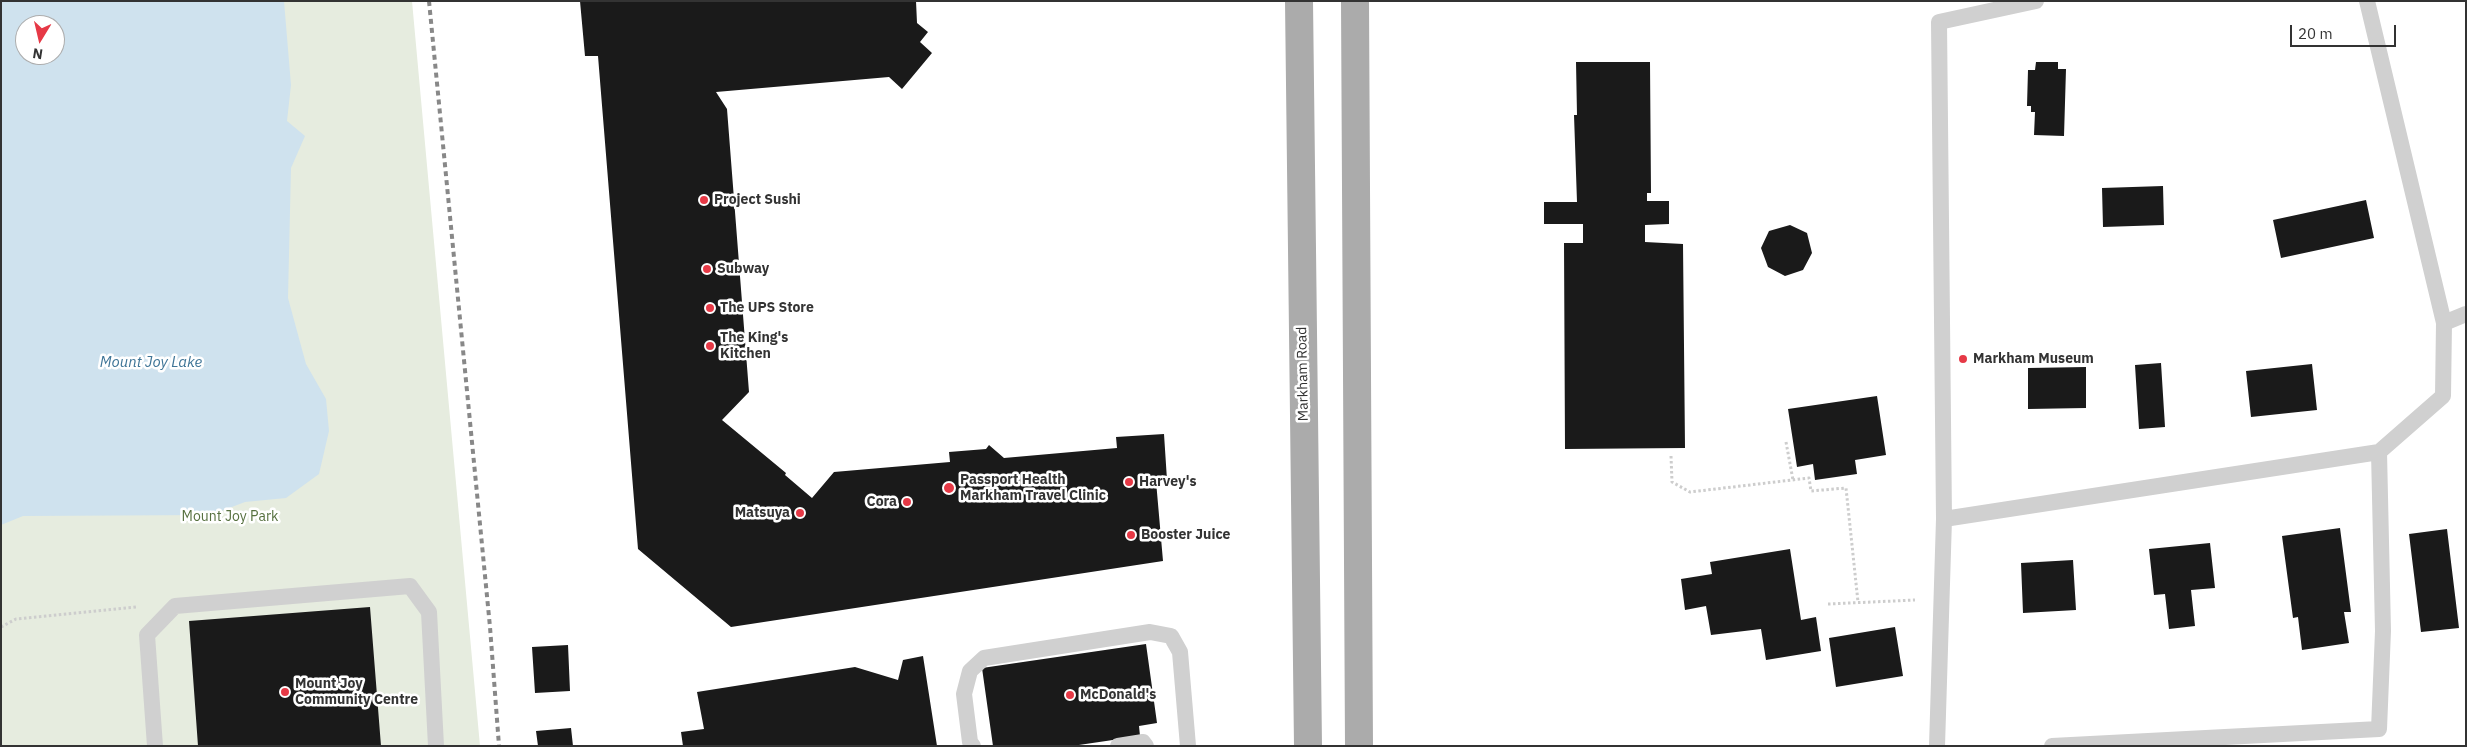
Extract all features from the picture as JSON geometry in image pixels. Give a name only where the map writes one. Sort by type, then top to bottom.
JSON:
[{"type":"main road","name":"Markham Road","points":[[1299,1],[1308,746]]},
{"type":"main road","points":[[1355,1],[1359,746]]},
{"type":"lane","points":[[1937,746],[1944,519],[1939,22],[2036,1]]},
{"type":"lane","points":[[1944,519],[2379,452],[2443,396],[2444,323],[2367,1]]},
{"type":"lane","points":[[2444,323],[2466,314]]},
{"type":"lane","points":[[2052,746],[2379,729],[2383,631],[2379,452]]},
{"type":"lane","points":[[155,746],[147,635],[175,606],[410,586],[429,612],[436,746]]},
{"type":"lane","points":[[973,746],[970,742],[964,694],[970,671],[984,658],[1150,632],[1171,636],[1180,652],[1188,746]]},
{"type":"lane","points":[[1118,746],[1143,742],[1146,746]]},
{"type":"path","points":[[1786,442],[1793,480]]},
{"type":"path","points":[[1671,456],[1672,482],[1690,492],[1809,478],[1811,491],[1846,488],[1858,602]]},
{"type":"path","points":[[1828,604],[1942,599]]},
{"type":"path","points":[[1,627],[16,619],[141,607],[175,606]]},
{"type":"green space","name":"Mount Joy Park","points":[[1,1],[412,1],[480,746],[1,746]]},
{"type":"water","name":"Mount Joy Lake","points":[[1,1],[284,1],[291,85],[287,121],[305,136],[291,168],[288,298],[306,364],[326,399],[329,431],[319,474],[286,498],[245,502],[211,515],[23,516],[1,525]]},
{"type":"building","points":[[580,1],[916,1],[917,23],[928,32],[920,42],[932,53],[902,89],[889,77],[716,92],[727,109],[749,392],[722,420],[786,473],[785,475],[812,498],[834,472],[950,462],[949,452],[986,449],[989,445],[1004,458],[1117,448],[1116,437],[1164,434],[1167,480],[1156,481],[1163,561],[731,627],[638,549],[598,56],[585,56]]},
{"type":"building","points":[[1576,62],[1650,62],[1651,193],[1647,193],[1647,201],[1669,201],[1669,224],[1645,225],[1645,242],[1683,244],[1685,448],[1565,449],[1564,243],[1583,243],[1583,224],[1544,224],[1544,202],[1577,202],[1574,115],[1577,115]]},
{"type":"building","points":[[2036,62],[2058,62],[2058,69],[2066,69],[2064,136],[2034,135],[2035,112],[2031,112],[2031,106],[2027,106],[2028,70],[2035,70]]},
{"type":"building","points":[[2163,186],[2164,225],[2103,227],[2102,188]]},
{"type":"building","points":[[2366,200],[2374,238],[2281,258],[2273,220]]},
{"type":"building","points":[[1790,225],[1807,233],[1812,253],[1803,270],[1785,276],[1768,267],[1761,248],[1769,231]]},
{"type":"building","points":[[2161,363],[2165,427],[2139,429],[2135,365]]},
{"type":"building","points":[[2312,364],[2317,410],[2251,417],[2246,371]]},
{"type":"building","points":[[2086,367],[2086,408],[2028,409],[2028,368]]},
{"type":"building","points":[[1877,396],[1886,455],[1855,460],[1857,474],[1815,480],[1813,464],[1797,467],[1788,409]]},
{"type":"building","points":[[2340,528],[2351,612],[2344,612],[2349,643],[2302,650],[2298,617],[2293,618],[2282,536]]},
{"type":"building","points":[[2447,529],[2459,628],[2421,632],[2409,534]]},
{"type":"building","points":[[2210,543],[2215,588],[2191,590],[2195,626],[2169,629],[2165,594],[2154,595],[2149,549]]},
{"type":"building","points":[[1790,549],[1801,620],[1816,617],[1821,651],[1766,660],[1761,629],[1711,635],[1706,606],[1685,610],[1681,579],[1712,574],[1710,562]]},
{"type":"building","points":[[2073,560],[2076,610],[2023,613],[2021,563]]},
{"type":"building","name":"Mount Joy Community Centre","points":[[370,607],[381,746],[198,746],[189,621]]},
{"type":"building","points":[[1895,627],[1903,676],[1836,687],[1829,638]]},
{"type":"building","name":"McDonald's","points":[[1146,644],[1157,723],[1139,726],[1140,736],[1072,746],[993,746],[982,668]]},
{"type":"building","points":[[568,645],[570,691],[535,693],[532,647]]},
{"type":"building","points":[[923,656],[937,746],[683,746],[681,732],[704,729],[697,692],[855,667],[898,680],[903,660]]},
{"type":"building","points":[[571,728],[573,746],[538,746],[536,731]]},
{"type":"railway","points":[[429,1],[490,627],[499,746]]},
{"type":"place","name":"Project Sushi","points":[[704,200]]},
{"type":"place","name":"Subway","points":[[707,269]]},
{"type":"place","name":"The UPS Store","points":[[710,308]]},
{"type":"place","name":"The King's Kitchen","points":[[710,346]]},
{"type":"place","name":"Markham Museum","points":[[1963,359]]},
{"type":"place","name":"Harvey's","points":[[1129,482]]},
{"type":"place","name":"Passport Health Markham Travel Clinic","points":[[949,488]]},
{"type":"place","name":"Cora","points":[[907,502]]},
{"type":"place","name":"Matsuya","points":[[800,513]]},
{"type":"place","name":"Booster Juice","points":[[1131,535]]},
{"type":"place","name":"Mount Joy Community Centre","points":[[285,692]]},
{"type":"place","name":"McDonald's","points":[[1070,695]]}]
